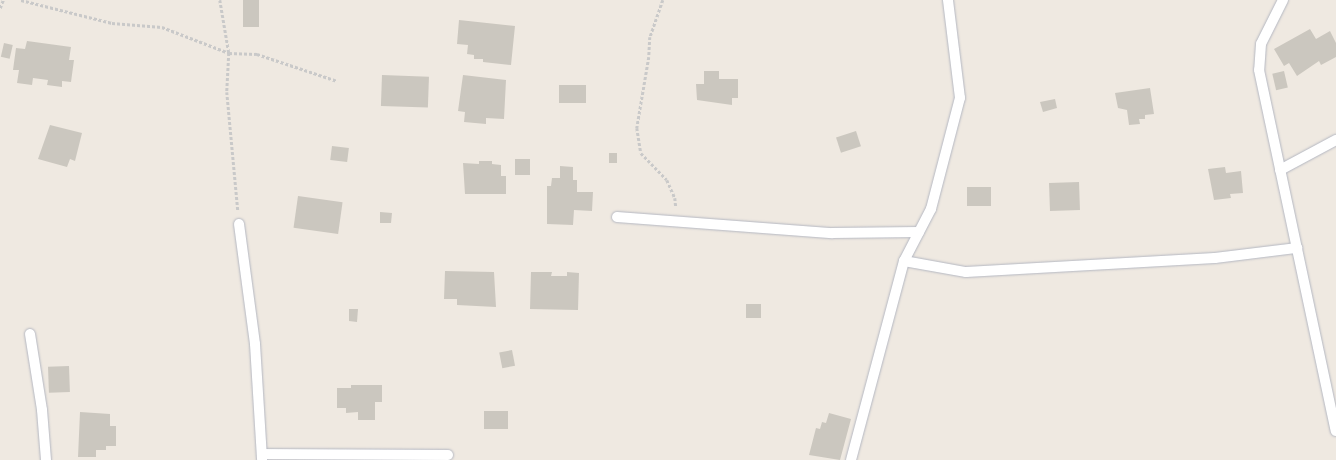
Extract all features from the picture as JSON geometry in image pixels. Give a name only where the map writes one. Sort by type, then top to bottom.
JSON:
[{"type":"lane","points":[[851,460],[904,261],[931,209],[960,98],[948,0]]},
{"type":"lane","points":[[1283,0],[1261,44],[1259,70],[1336,431]]},
{"type":"lane","points":[[1280,170],[1336,140]]},
{"type":"lane","points":[[617,218],[832,232],[919,232]]},
{"type":"lane","points":[[239,224],[256,344],[262,457],[448,455]]},
{"type":"lane","points":[[904,261],[966,272],[1215,258],[1297,248]]},
{"type":"lane","points":[[30,334],[42,410],[46,460]]},
{"type":"path","points":[[0,8],[3,0]]},
{"type":"path","points":[[21,0],[112,24],[162,27],[229,53],[257,54],[337,81]]},
{"type":"path","points":[[220,0],[229,53],[227,92],[239,224]]},
{"type":"path","points":[[663,0],[650,37],[649,57],[637,128],[641,153],[667,180],[675,198],[678,222]]},
{"type":"building","points":[[243,0],[259,0],[259,27],[243,27]]},
{"type":"building","points":[[459,20],[515,26],[511,65],[483,62],[483,59],[474,59],[474,55],[467,54],[468,45],[457,44]]},
{"type":"building","points":[[1310,29],[1316,39],[1330,31],[1336,43],[1336,57],[1321,65],[1319,61],[1297,76],[1289,63],[1284,66],[1274,49]]},
{"type":"building","points":[[27,41],[71,47],[69,60],[74,60],[71,82],[62,81],[62,87],[47,85],[48,80],[33,78],[32,85],[17,83],[19,70],[13,70],[16,48],[25,49]]},
{"type":"building","points":[[4,43],[13,45],[10,59],[1,57]]},
{"type":"building","points":[[704,71],[719,71],[719,79],[738,79],[738,98],[732,98],[732,105],[697,100],[696,84],[704,84]]},
{"type":"building","points":[[1284,71],[1288,88],[1276,90],[1272,74]]},
{"type":"building","points":[[382,75],[429,77],[428,108],[381,106]]},
{"type":"building","points":[[463,75],[506,80],[504,119],[486,118],[486,124],[464,122],[465,112],[458,111]]},
{"type":"building","points":[[559,85],[586,85],[586,103],[559,103]]},
{"type":"building","points":[[1150,88],[1154,114],[1145,115],[1145,119],[1139,119],[1140,124],[1129,125],[1127,110],[1118,108],[1115,93]]},
{"type":"building","points":[[1055,99],[1057,108],[1043,112],[1040,102]]},
{"type":"building","points":[[50,125],[82,133],[75,161],[70,159],[67,167],[38,159]]},
{"type":"building","points":[[856,131],[861,146],[841,153],[836,137]]},
{"type":"building","points":[[332,146],[349,148],[347,162],[330,160]]},
{"type":"building","points":[[609,153],[617,153],[617,163],[609,163]]},
{"type":"building","points":[[515,159],[530,159],[530,175],[515,175]]},
{"type":"building","points":[[479,161],[492,161],[492,164],[501,165],[501,176],[506,176],[506,194],[465,194],[463,163],[479,164]]},
{"type":"building","points":[[560,166],[573,167],[573,180],[577,180],[577,192],[593,192],[592,211],[574,210],[573,225],[547,224],[547,186],[551,186],[552,178],[560,178]]},
{"type":"building","points":[[1225,167],[1226,173],[1241,171],[1243,193],[1230,194],[1231,198],[1214,200],[1208,169]]},
{"type":"building","points":[[1079,182],[1080,210],[1050,211],[1049,183]]},
{"type":"building","points":[[967,187],[991,187],[991,206],[967,206]]},
{"type":"building","points":[[298,196],[343,202],[338,234],[294,228]]},
{"type":"building","points":[[380,212],[392,213],[391,223],[380,223]]},
{"type":"building","points":[[445,271],[494,272],[496,307],[457,305],[457,299],[444,299]]},
{"type":"building","points":[[531,272],[552,272],[551,276],[567,276],[567,272],[579,273],[578,310],[530,309]]},
{"type":"building","points":[[746,304],[761,304],[761,318],[746,318]]},
{"type":"building","points":[[349,309],[358,309],[357,322],[349,321]]},
{"type":"building","points":[[512,350],[515,366],[502,368],[499,352]]},
{"type":"building","points":[[69,366],[70,392],[49,393],[48,367]]},
{"type":"building","points":[[351,385],[382,385],[382,402],[375,402],[375,420],[358,420],[358,412],[346,413],[346,408],[337,408],[337,388],[351,388]]},
{"type":"building","points":[[484,411],[508,411],[508,429],[484,429]]},
{"type":"building","points":[[80,412],[110,414],[110,426],[116,426],[116,446],[106,446],[106,450],[96,450],[96,457],[78,457]]},
{"type":"building","points":[[829,413],[851,419],[840,460],[809,455],[816,428],[820,429],[822,422],[826,423]]}]
